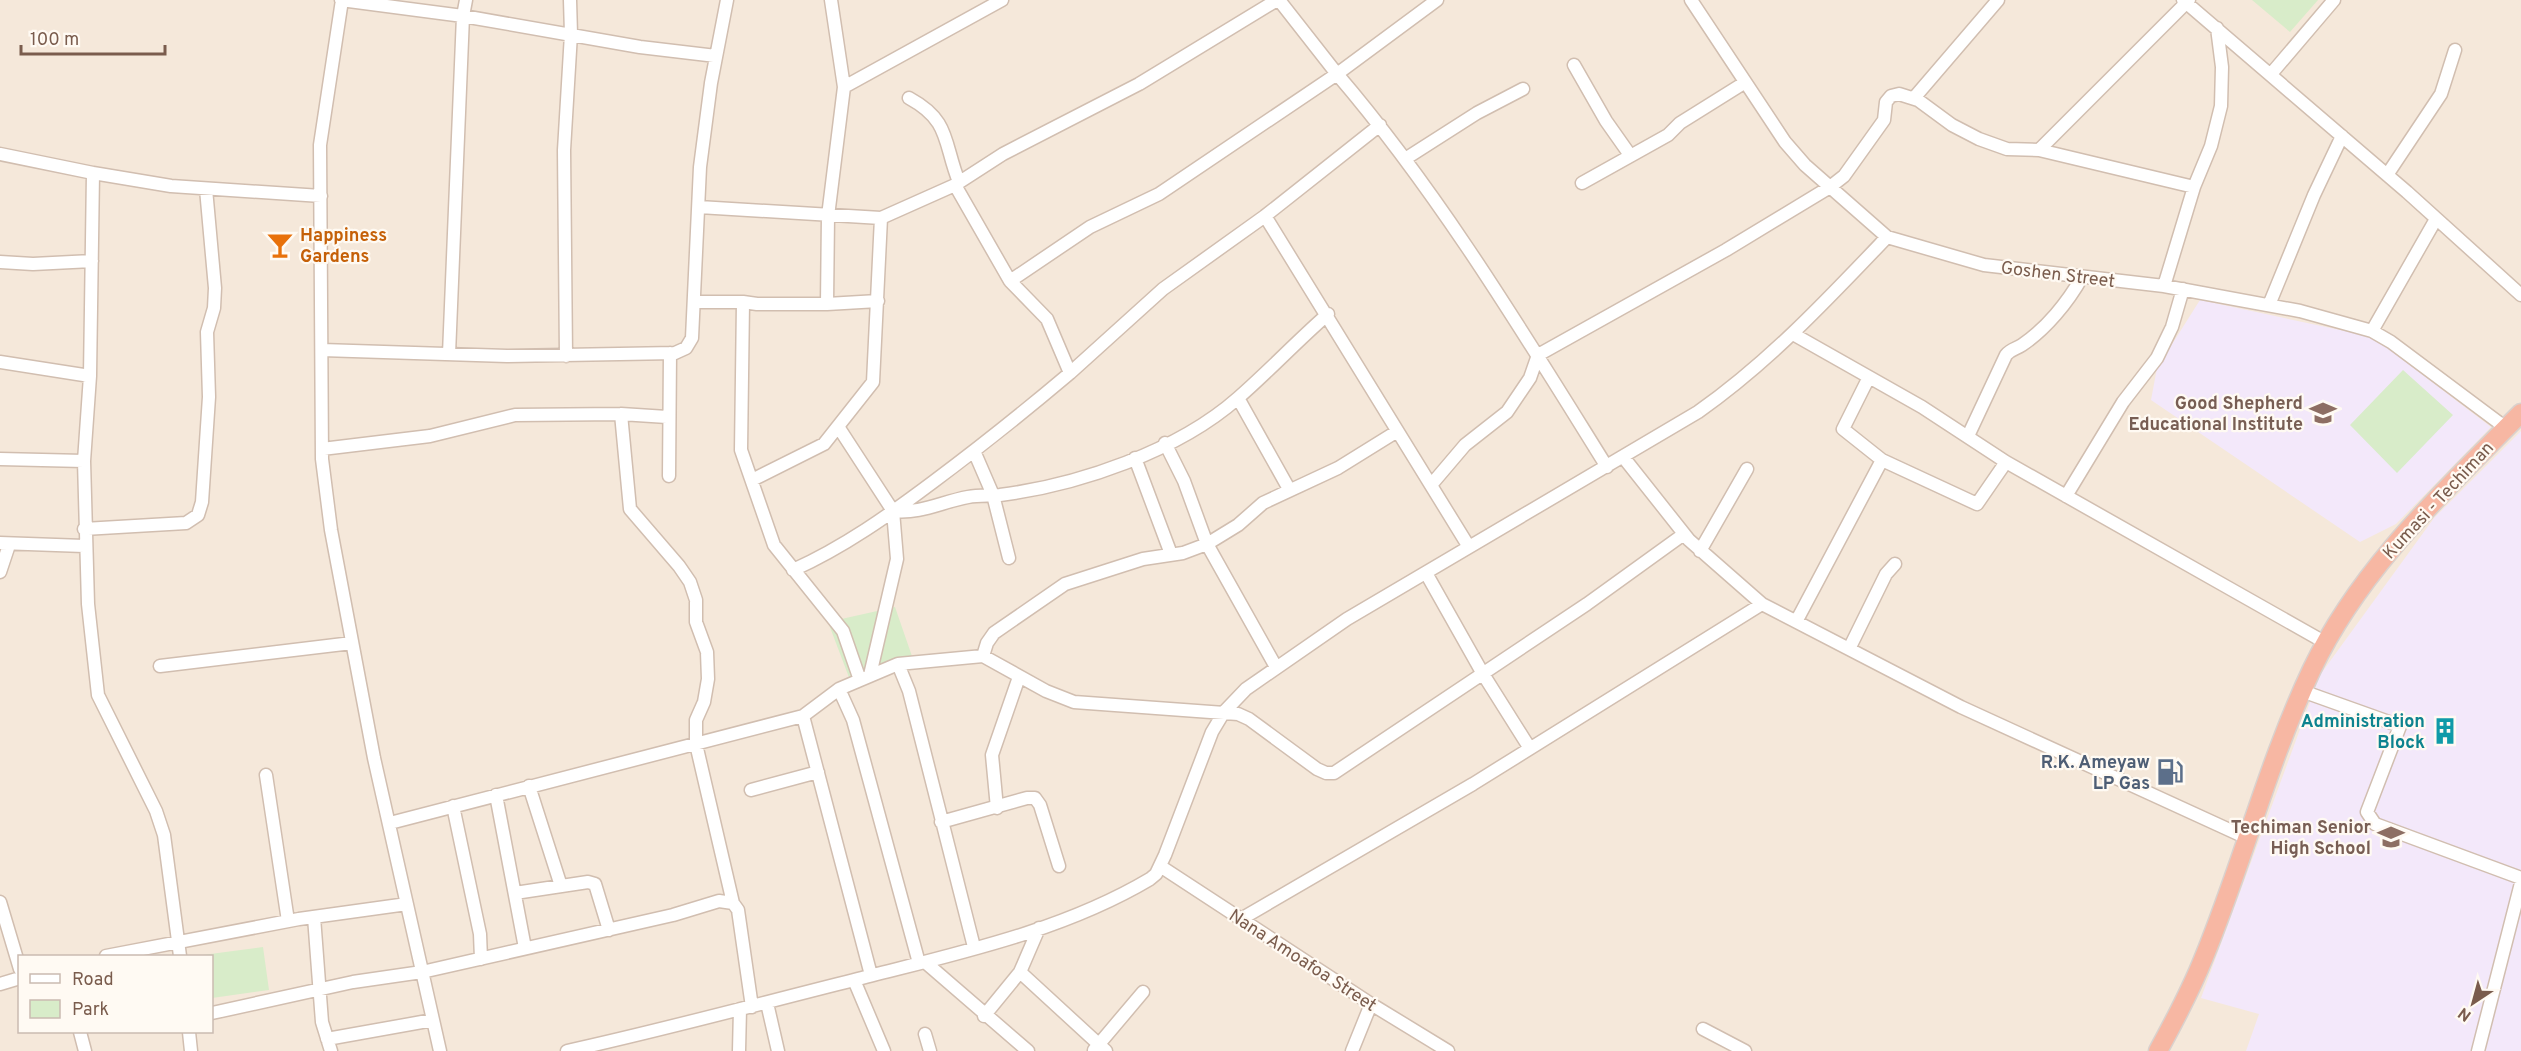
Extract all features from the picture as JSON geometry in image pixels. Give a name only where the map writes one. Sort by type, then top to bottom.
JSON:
[{"type":"highway","name":"Kumasi - Techiman","points":[[2158,1051],[2204,958],[2274,761],[2302,692],[2326,643],[2376,568],[2402,535],[2521,414]]},
{"type":"street","points":[[440,1051],[374,758],[331,530],[322,449],[320,145],[341,0],[463,16],[640,47],[716,56]]},
{"type":"street","points":[[448,354],[463,16],[466,0]]},
{"type":"street","points":[[566,356],[564,150],[571,34],[570,0]]},
{"type":"street","points":[[322,350],[566,356],[669,353],[686,348],[692,338],[702,157],[716,56],[727,0]]},
{"type":"street","points":[[827,304],[828,216],[844,87],[831,0]]},
{"type":"street","points":[[844,87],[1002,0]]},
{"type":"street","points":[[699,207],[881,218],[957,184],[1003,154],[1139,84],[1278,0],[1405,159],[1538,355],[1607,467]]},
{"type":"street","points":[[1010,281],[1090,227],[1159,194],[1337,74],[1437,0]]},
{"type":"street","name":"Goshen Street","points":[[1691,0],[1785,142],[1830,187],[1887,237],[1984,266],[2183,289],[2269,305],[2372,331],[2391,342],[2506,428]]},
{"type":"street","points":[[1914,98],[1998,0]]},
{"type":"street","points":[[2271,74],[2334,0]]},
{"type":"street","points":[[2039,150],[2186,1],[2387,175],[2521,295]]},
{"type":"street","points":[[2164,286],[2194,187],[2211,146],[2221,106],[2222,67],[2217,28]]},
{"type":"street","points":[[2387,175],[2441,94],[2455,50]]},
{"type":"street","points":[[1574,65],[1606,121],[1630,155]]},
{"type":"street","points":[[1582,183],[1668,135],[1680,123],[1744,82]]},
{"type":"street","points":[[1405,159],[1477,113],[1523,89]]},
{"type":"street","points":[[1431,485],[1465,445],[1507,412],[1530,378],[1538,355],[1726,250],[1830,187],[1844,176],[1884,120],[1886,102],[1892,96],[1899,94],[1914,98],[1978,139],[2007,149],[2039,150],[2194,187]]},
{"type":"street","points":[[909,98],[924,106],[938,120],[957,184],[1010,281],[1047,319],[1070,373]]},
{"type":"street","points":[[793,570],[862,532],[974,451],[1070,373],[1163,289],[1265,216],[1380,125]]},
{"type":"street","points":[[2269,305],[2313,195],[2342,136]]},
{"type":"street","points":[[0,154],[171,186],[321,196]]},
{"type":"street","points":[[93,173],[90,376],[84,461],[84,546],[98,695],[156,811],[168,854],[180,955]]},
{"type":"street","points":[[84,529],[186,523],[198,515],[202,502],[209,397],[207,332],[214,308],[206,189]]},
{"type":"street","points":[[1265,216],[1328,314],[1396,432],[1469,547]]},
{"type":"street","points":[[753,480],[824,444],[839,428],[873,382],[881,218]]},
{"type":"street","points":[[2372,331],[2436,219]]},
{"type":"street","points":[[567,1051],[922,963],[1039,928],[1089,910],[1138,886],[1156,874],[1212,732],[1224,712],[1246,689],[1347,619],[1624,458],[1717,399],[1793,334],[1887,237]]},
{"type":"street","points":[[0,262],[33,264],[92,261]]},
{"type":"street","points":[[1968,436],[2006,355],[2011,350],[2022,346],[2062,307],[2082,277]]},
{"type":"street","points":[[2066,496],[2123,402],[2157,358],[2172,327],[2183,289]]},
{"type":"street","points":[[694,302],[827,304],[878,301]]},
{"type":"street","points":[[743,302],[741,450],[774,545],[843,631],[865,677]]},
{"type":"street","points":[[893,511],[911,513],[970,497],[993,495],[1095,473],[1135,458],[1213,417],[1238,398],[1328,314]]},
{"type":"street","points":[[1793,334],[1968,436],[2006,462],[2326,643]]},
{"type":"street","points":[[669,353],[667,417],[669,476]]},
{"type":"street","points":[[0,362],[90,376]]},
{"type":"street","points":[[1869,377],[1843,429],[1844,433],[1882,460],[1977,504],[2006,462]]},
{"type":"street","points":[[1238,398],[1289,489]]},
{"type":"street","points":[[322,449],[430,436],[515,415],[621,414],[667,417]]},
{"type":"street","points":[[621,414],[630,509],[690,582],[696,600],[696,622],[707,652],[708,679],[704,702],[696,720],[696,744],[733,903],[738,910],[746,1008],[739,1051]]},
{"type":"street","points":[[839,428],[893,511],[897,559],[865,677]]},
{"type":"street","points":[[983,656],[994,633],[1065,584],[1103,570],[1184,553],[1207,544],[1238,525],[1263,503],[1338,468],[1396,432]]},
{"type":"street","points":[[1165,443],[1184,481],[1207,544],[1276,667]]},
{"type":"street","points":[[974,451],[993,495],[1009,558]]},
{"type":"street","points":[[1135,458],[1171,554]]},
{"type":"street","points":[[1624,458],[1700,551],[1732,575],[1762,604],[1850,647],[1961,706],[2247,838]]},
{"type":"street","points":[[0,459],[84,461]]},
{"type":"street","points":[[1797,620],[1882,460]]},
{"type":"street","points":[[1700,551],[1747,469]]},
{"type":"street","points":[[390,823],[803,716],[838,689],[898,664],[983,656],[1019,677],[1074,702],[1224,712],[1249,719],[1317,768],[1326,773],[1334,773],[1587,604],[1684,534]]},
{"type":"street","points":[[0,572],[4,544],[84,546]]},
{"type":"street","points":[[1850,647],[1886,574],[1895,564]]},
{"type":"street","points":[[1426,573],[1483,674],[1529,747]]},
{"type":"street","points":[[1241,919],[1473,784],[1529,747],[1762,604]]},
{"type":"street","points":[[160,666],[352,643]]},
{"type":"street","points":[[898,664],[909,691],[974,947]]},
{"type":"street","points":[[997,808],[992,755],[1019,677]]},
{"type":"street","points":[[838,689],[853,720],[922,963],[1028,1051]]},
{"type":"street","points":[[2302,692],[2400,726],[2367,812],[2375,824],[2521,878]]},
{"type":"street","points":[[803,716],[871,975]]},
{"type":"street","points":[[751,790],[818,772]]},
{"type":"street","points":[[266,775],[288,921]]},
{"type":"street","points":[[529,786],[561,886]]},
{"type":"street","points":[[496,795],[525,948]]},
{"type":"street","points":[[941,822],[1027,798],[1035,798],[1040,806],[1059,866]]},
{"type":"street","points":[[453,806],[480,934],[481,958]]},
{"type":"street","name":"Nana Amoafoa Street","points":[[1160,866],[1371,1004],[1448,1051]]},
{"type":"street","points":[[515,893],[588,882],[595,884],[609,930]]},
{"type":"street","points":[[2478,1051],[2521,883]]},
{"type":"street","points":[[213,1012],[353,982],[422,972],[673,915],[719,901],[733,903]]},
{"type":"street","points":[[0,902],[18,962]]},
{"type":"street","points":[[114,955],[178,940],[407,904]]},
{"type":"street","points":[[314,917],[322,1022],[329,1045],[433,1020]]},
{"type":"street","points":[[984,1016],[1020,972],[1039,928]]},
{"type":"street","points":[[1020,972],[1100,1049],[1143,992]]},
{"type":"street","points":[[0,984],[18,979]]},
{"type":"street","points":[[854,980],[884,1051]]},
{"type":"street","points":[[767,1003],[778,1051]]},
{"type":"street","points":[[1352,1051],[1371,1004]]},
{"type":"street","points":[[1703,1029],[1744,1051]]},
{"type":"street","points":[[80,1033],[85,1051]]},
{"type":"street","points":[[189,1033],[191,1051]]},
{"type":"street","points":[[925,1034],[930,1051]]},
{"type":"shaded area","points":[[0,0],[2521,0],[2521,1051],[0,1051]]},
{"type":"shaded area","name":"Good Shepherd Educational Institute","points":[[2200,300],[2373,337],[2491,427],[2396,524],[2360,542],[2151,400],[2157,368]]},
{"type":"shaded area","name":"Techiman Senior High School","points":[[2521,431],[2521,1051],[2246,1051],[2259,1014],[2201,998],[2320,675],[2434,518]]},
{"type":"green space","points":[[2252,0],[2318,0],[2290,32]]},
{"type":"green space","points":[[2403,370],[2453,415],[2397,473],[2350,425]]},
{"type":"green space","points":[[895,607],[914,662],[850,680],[828,622]]},
{"type":"green space","points":[[263,947],[269,990],[213,998],[213,955],[203,955]]},
{"type":"place","name":"Happiness Gardens","points":[[280,245]]},
{"type":"place","name":"Good Shepherd Educational Institute","points":[[2323,413]]},
{"type":"place","name":"Administration Block","points":[[2445,731]]},
{"type":"place","name":"R.K. Ameyaw LP Gas","points":[[2170,772]]},
{"type":"place","name":"Techiman Senior High School","points":[[2391,837]]}]
